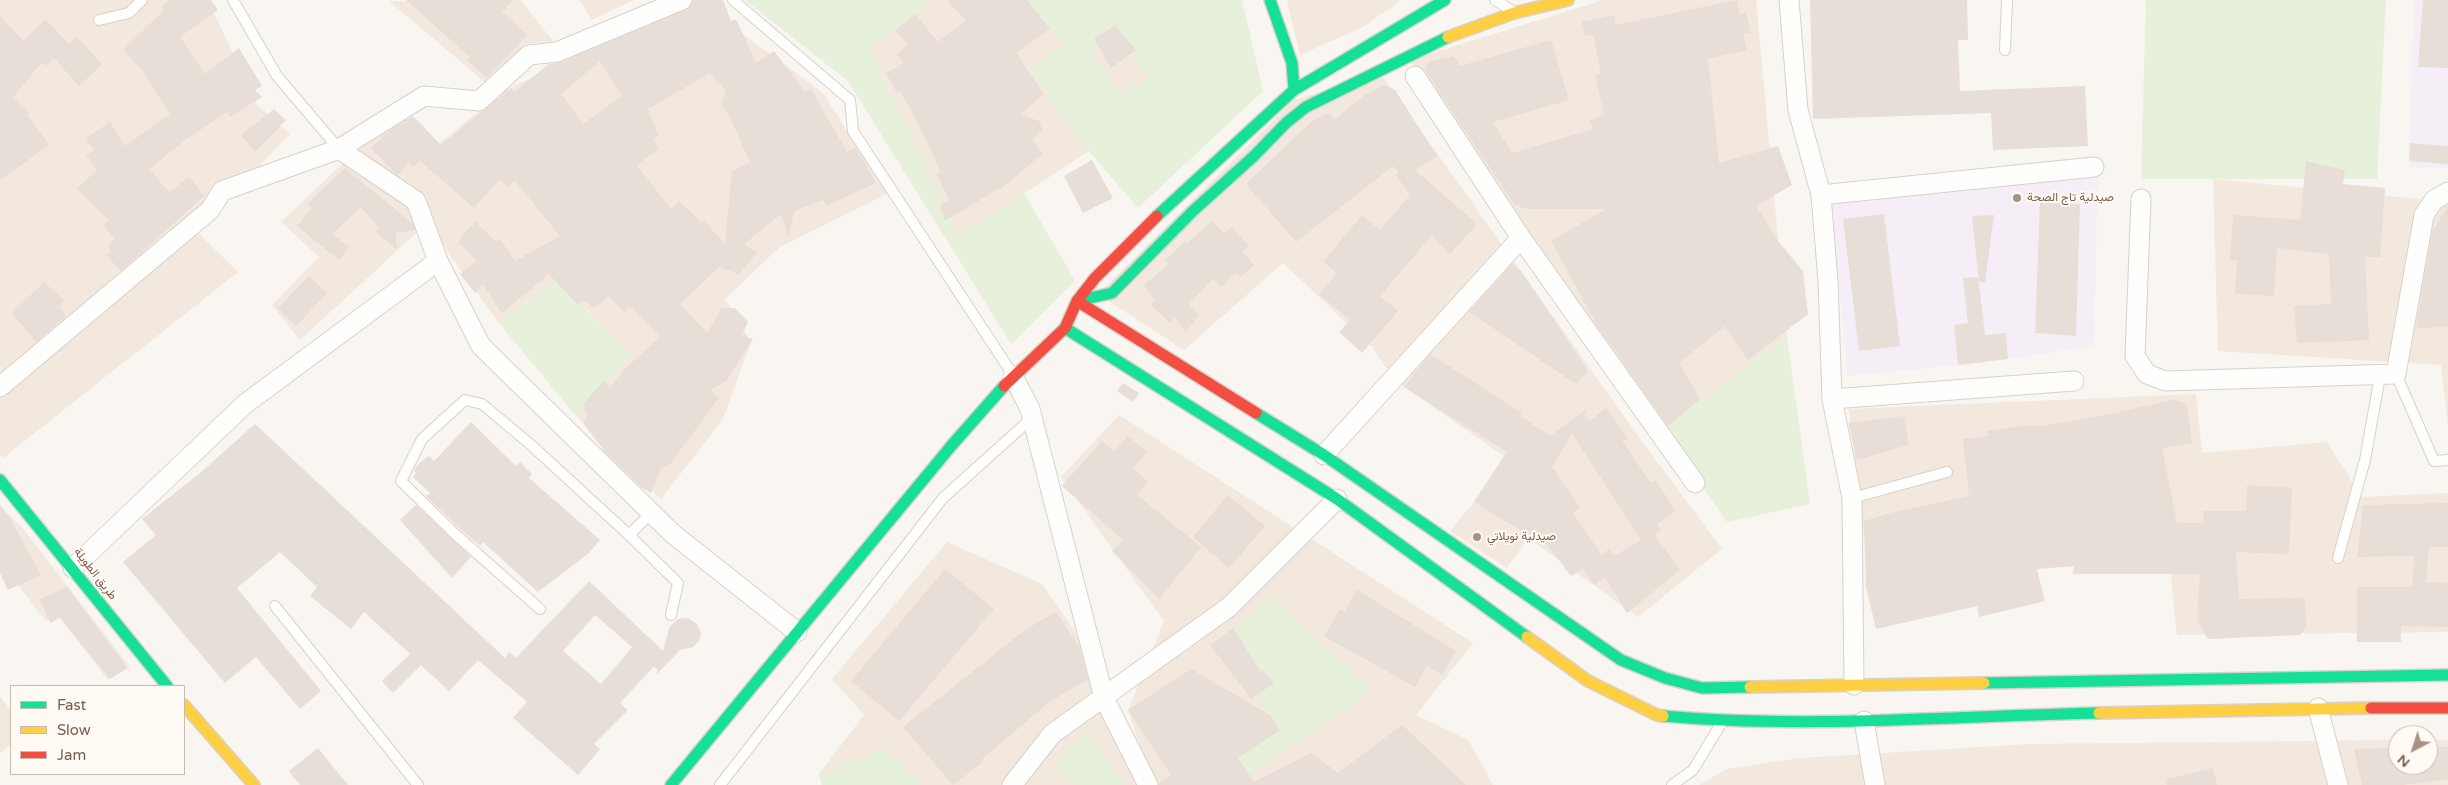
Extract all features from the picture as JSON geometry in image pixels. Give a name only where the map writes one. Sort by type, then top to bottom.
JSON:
[{"type":"main road","points":[[1270,0],[1292,63],[1294,90]]},
{"type":"main road","points":[[671,785],[946,453],[1013,376],[1065,328],[1077,301],[1095,278],[1174,199],[1294,90],[1445,0]]},
{"type":"main road","points":[[1077,301],[1112,293],[1193,211],[1300,112],[1434,43],[1514,13],[1568,0]]},
{"type":"main road","points":[[1077,301],[1324,455],[1621,660],[1665,678],[1702,688],[2007,681],[2448,675]]},
{"type":"main road","points":[[1065,328],[1336,499],[1588,681],[1657,715],[1723,722],[1864,722],[2008,707],[2448,708]]},
{"type":"main road","name":"طريق الطويلة","points":[[0,480],[73,568],[143,659],[166,685]]},
{"type":"main road","points":[[2007,681],[2008,707]]},
{"type":"main road","points":[[185,707],[254,785]]},
{"type":"street","points":[[0,387],[210,210],[222,191],[339,149],[424,96],[479,101],[529,56],[557,52],[682,0]]},
{"type":"street","points":[[1789,0],[1798,110],[1821,195],[1828,280],[1832,398],[1852,498],[1854,685]]},
{"type":"street","points":[[1415,76],[1521,238],[1632,397],[1695,483]]},
{"type":"street","points":[[339,149],[416,201],[438,261],[481,346],[673,534],[797,632]]},
{"type":"street","points":[[1821,195],[2094,167]]},
{"type":"street","points":[[2141,199],[2135,356],[2146,374],[2165,381],[2388,375],[2402,353],[2424,215],[2434,200],[2448,192]]},
{"type":"street","points":[[1324,455],[1521,238]]},
{"type":"street","points":[[73,568],[245,404],[438,261]]},
{"type":"street","points":[[1013,376],[1032,418],[1104,698],[1148,785]]},
{"type":"street","points":[[1832,398],[2074,381]]},
{"type":"street","points":[[1012,785],[1052,734],[1229,607],[1336,499]]},
{"type":"street","points":[[2318,708],[2338,785]]},
{"type":"street","points":[[1864,722],[1875,785]]},
{"type":"lane","points":[[99,20],[129,13],[142,0]]},
{"type":"lane","points":[[233,0],[277,76],[339,149]]},
{"type":"lane","points":[[733,0],[850,100],[853,131],[1013,376]]},
{"type":"lane","points":[[1495,0],[1514,13]]},
{"type":"lane","points":[[2005,50],[2007,0]]},
{"type":"lane","points":[[1294,90],[1300,112]]},
{"type":"lane","points":[[2388,375],[2434,460],[2448,460]]},
{"type":"lane","points":[[2338,558],[2388,375]]},
{"type":"lane","points":[[540,610],[455,534],[401,481],[422,439],[465,400],[482,404],[530,444],[678,584],[671,615]]},
{"type":"lane","points":[[720,785],[943,498],[1032,418]]},
{"type":"lane","points":[[1852,498],[1947,472]]},
{"type":"lane","points":[[629,536],[651,512]]},
{"type":"lane","points":[[275,606],[418,785]]},
{"type":"lane","points":[[1672,785],[1693,770],[1723,722]]},
{"type":"shaded area","points":[[0,0],[208,0],[257,105],[290,134],[196,231],[238,272],[3,458],[0,455]]},
{"type":"shaded area","points":[[521,0],[553,41],[525,44],[487,84],[389,1]]},
{"type":"shaded area","points":[[579,0],[634,0],[592,20]]},
{"type":"shaded area","points":[[690,0],[713,0],[740,32],[823,93],[887,194],[780,247],[725,299],[751,342],[723,419],[661,499],[576,416],[632,354],[558,281],[498,322],[427,223],[300,340],[272,305],[319,257],[281,222],[397,112],[436,146],[502,92]]},
{"type":"shaded area","points":[[933,0],[1029,0],[1063,44],[1029,69],[1089,151],[959,236],[869,48]]},
{"type":"shaded area","points":[[1287,0],[1401,0],[1363,27],[1300,55]]},
{"type":"shaded area","points":[[1604,0],[1756,0],[1787,336],[1664,430],[1410,60]]},
{"type":"shaded area","points":[[2414,0],[2448,0],[2448,168],[2409,167]]},
{"type":"shaded area","points":[[1117,33],[1150,78],[1121,95],[1090,51]]},
{"type":"shaded area","points":[[1380,73],[1646,447],[1722,549],[1638,617],[1528,538],[1507,568],[1450,531],[1474,502],[1504,456],[1394,380],[1373,348],[1283,263],[1184,350],[1098,294],[1294,100]]},
{"type":"shaded area","points":[[2098,171],[2094,346],[1988,362],[1847,376],[1832,205]]},
{"type":"shaded area","points":[[2213,179],[2448,202],[2448,425],[2441,365],[2218,351]]},
{"type":"shaded area","points":[[2196,394],[2202,453],[2327,442],[2362,497],[2448,493],[2448,632],[2177,635],[2169,558],[1867,565],[1849,409]]},
{"type":"shaded area","points":[[1119,415],[1473,643],[1416,715],[1468,740],[1493,785],[1153,785],[1128,710],[1164,621],[1061,477]]},
{"type":"shaded area","points":[[0,506],[25,531],[130,667],[108,680],[57,614],[46,621],[0,562]]},
{"type":"shaded area","points":[[947,542],[1042,584],[1109,680],[1141,785],[822,785],[819,774],[864,715],[832,679]]},
{"type":"shaded area","points":[[0,696],[10,710],[10,745],[0,753]]},
{"type":"shaded area","points":[[2388,740],[2388,775],[2438,775],[2438,740],[2448,740],[2448,785],[1699,785],[1727,769],[1800,758],[2030,744]]},
{"type":"green space","points":[[745,0],[933,0],[869,48],[959,236],[1024,193],[1075,281],[1011,344],[848,81]]},
{"type":"green space","points":[[1029,0],[1242,0],[1263,91],[1138,208],[1089,151],[1029,69],[1063,44]],"holes":[[[1117,33],[1149,78],[1121,95],[1090,51]]]},
{"type":"green space","points":[[2146,0],[2386,0],[2377,179],[2141,179]]},
{"type":"green space","points":[[557,281],[632,354],[576,416],[498,322]]},
{"type":"green space","points":[[1787,336],[1810,504],[1727,522],[1664,430]]},
{"type":"green space","points":[[1273,597],[1372,691],[1249,774],[1230,774],[1237,731],[1249,751],[1280,730],[1256,695],[1263,670],[1242,687],[1255,662],[1233,628]]},
{"type":"green space","points":[[1087,730],[1125,785],[1080,785],[1052,769]]},
{"type":"green space","points":[[881,746],[922,785],[822,785],[819,774],[839,771],[843,760],[865,758]]},
{"type":"building","points":[[171,0],[211,0],[218,10],[180,37],[205,74],[239,48],[262,86],[255,90],[262,97],[230,117],[227,112],[184,141],[149,169],[169,192],[189,177],[204,196],[121,271],[107,256],[111,251],[108,247],[115,239],[104,225],[109,220],[77,189],[97,170],[86,155],[94,150],[86,138],[110,122],[125,146],[170,114],[142,70],[123,50],[164,10],[161,6]]},
{"type":"building","points":[[406,0],[513,0],[502,12],[527,35],[487,78],[467,60],[470,57]]},
{"type":"building","points":[[693,0],[723,0],[731,21],[736,19],[756,63],[774,51],[805,92],[811,89],[847,152],[856,148],[876,183],[826,206],[823,200],[794,211],[789,237],[781,214],[744,244],[757,253],[739,274],[719,267],[680,304],[707,333],[722,308],[735,308],[748,322],[742,335],[753,339],[726,381],[710,390],[719,398],[670,464],[661,468],[651,493],[641,487],[606,453],[583,423],[587,415],[583,404],[605,380],[609,389],[627,367],[660,337],[630,307],[624,312],[609,296],[594,308],[585,301],[578,305],[549,274],[502,313],[483,285],[475,293],[460,274],[477,261],[459,243],[461,236],[475,222],[496,242],[500,239],[515,261],[560,236],[515,181],[508,187],[500,179],[474,208],[420,161],[413,167],[409,163],[397,175],[371,148],[388,132],[413,116],[441,145],[511,88],[514,92],[549,64],[561,62],[686,10],[691,6]],"holes":[[[600,61],[622,96],[583,124],[561,94]],[[710,73],[726,91],[721,105],[729,115],[750,162],[732,171],[725,244],[704,221],[702,223],[679,201],[671,209],[637,165],[658,149],[654,138],[658,136],[648,109]]]},
{"type":"building","points":[[947,0],[1027,0],[1050,29],[1016,53],[1044,94],[1020,114],[1039,121],[1042,129],[1033,139],[1042,154],[1001,189],[945,221],[940,205],[949,200],[937,174],[941,172],[916,119],[900,91],[897,93],[886,73],[904,63],[897,54],[908,45],[895,30],[915,14],[938,42],[966,21]]},
{"type":"building","points":[[1737,0],[1740,15],[1746,13],[1751,33],[1743,34],[1747,50],[1708,59],[1719,163],[1778,146],[1792,185],[1756,206],[1778,241],[1803,271],[1808,314],[1748,360],[1725,326],[1679,363],[1700,399],[1668,426],[1597,325],[1551,241],[1606,209],[1526,209],[1514,204],[1425,70],[1426,65],[1432,61],[1454,56],[1460,66],[1551,40],[1569,100],[1493,122],[1512,153],[1594,129],[1590,120],[1604,115],[1595,75],[1601,74],[1593,35],[1585,36],[1582,22],[1614,15],[1616,25]]},
{"type":"building","points":[[1810,0],[1967,0],[1968,40],[1958,40],[1960,91],[2085,86],[2088,146],[1993,150],[1991,113],[1813,119]]},
{"type":"building","points":[[2423,0],[2448,0],[2448,68],[2418,67]]},
{"type":"building","points":[[0,16],[23,41],[45,19],[69,44],[77,37],[102,64],[79,86],[54,58],[46,66],[42,62],[13,97],[29,113],[27,115],[49,145],[0,180]]},
{"type":"building","points":[[1115,25],[1136,50],[1111,68],[1094,39]]},
{"type":"building","points":[[1384,85],[1395,90],[1437,156],[1415,170],[1477,224],[1450,254],[1431,236],[1380,296],[1398,311],[1362,353],[1339,332],[1350,320],[1319,294],[1337,273],[1323,262],[1362,215],[1380,230],[1410,195],[1396,175],[1398,172],[1393,166],[1296,242],[1246,184],[1314,120],[1329,113],[1334,120],[1365,95]]},
{"type":"building","points":[[274,109],[286,120],[255,152],[241,135]]},
{"type":"building","points":[[2410,143],[2448,146],[2448,164],[2409,161]]},
{"type":"building","points":[[1092,160],[1113,198],[1083,213],[1064,176]]},
{"type":"building","points":[[2306,161],[2345,170],[2343,184],[2385,188],[2380,257],[2365,257],[2369,340],[2297,343],[2294,306],[2331,304],[2329,254],[2277,248],[2274,296],[2235,294],[2237,260],[2230,260],[2233,215],[2300,220]]},
{"type":"building","points":[[345,168],[413,224],[415,230],[396,233],[397,250],[376,232],[379,228],[361,207],[332,234],[349,247],[339,260],[297,226],[312,208],[307,204]]},
{"type":"building","points":[[2040,202],[2080,204],[2076,336],[2035,333]]},
{"type":"building","points":[[2448,206],[2448,327],[2416,328],[2432,232]]},
{"type":"building","points":[[1884,214],[1900,346],[1859,351],[1843,219]]},
{"type":"building","points":[[1994,215],[1985,282],[1979,282],[1972,216]]},
{"type":"building","points":[[1212,221],[1224,234],[1231,227],[1249,246],[1242,251],[1254,265],[1241,277],[1236,273],[1222,287],[1213,279],[1189,304],[1199,315],[1185,332],[1175,317],[1170,323],[1150,304],[1155,300],[1144,285],[1169,264],[1166,260],[1185,241],[1187,243]]},
{"type":"building","points":[[1512,265],[1521,271],[1588,371],[1576,384],[1469,312]]},
{"type":"building","points":[[309,276],[327,293],[296,326],[278,308]]},
{"type":"building","points":[[1978,277],[1985,335],[2006,333],[2008,359],[1958,365],[1954,325],[1968,323],[1963,278]]},
{"type":"building","points":[[44,282],[64,300],[60,307],[66,316],[36,342],[12,313]]},
{"type":"building","points":[[1430,354],[1522,413],[1520,416],[1550,436],[1587,409],[1584,415],[1590,421],[1606,408],[1628,439],[1622,441],[1650,482],[1656,480],[1675,511],[1657,524],[1661,530],[1654,535],[1680,570],[1627,613],[1605,578],[1594,585],[1583,569],[1571,576],[1546,543],[1544,545],[1474,502],[1507,452],[1404,387]],"holes":[[[1572,433],[1641,540],[1614,556],[1609,549],[1602,555],[1573,514],[1580,507],[1552,467]]]},
{"type":"building","points":[[1123,383],[1139,393],[1133,402],[1117,391]]},
{"type":"building","points":[[2172,400],[2182,402],[2187,406],[2192,443],[2162,448],[2177,523],[2203,523],[2204,511],[2246,511],[2247,485],[2292,488],[2289,554],[2236,552],[2239,599],[2305,598],[2306,626],[2300,635],[2208,639],[2197,620],[2200,574],[2073,574],[2074,566],[2037,569],[2045,601],[1979,617],[1977,606],[1876,629],[1866,587],[1864,521],[1890,513],[1969,496],[1963,439],[1989,436],[1987,431],[2022,426],[2043,426],[2116,413]]},
{"type":"building","points":[[1904,416],[1909,445],[1857,460],[1848,423]]},
{"type":"building","points":[[471,422],[516,466],[520,462],[532,474],[529,478],[600,540],[589,553],[538,592],[483,542],[480,546],[460,529],[426,496],[430,493],[413,477],[416,473],[414,471],[417,465],[429,456],[434,461]]},
{"type":"building","points":[[255,424],[505,658],[509,652],[516,658],[589,581],[663,651],[670,626],[678,619],[688,618],[697,624],[701,634],[700,639],[693,647],[680,650],[656,675],[658,670],[654,666],[620,703],[628,710],[594,744],[600,749],[578,775],[513,718],[527,702],[478,660],[449,691],[421,665],[393,693],[382,681],[410,654],[364,612],[351,629],[310,596],[317,587],[280,552],[237,588],[321,691],[300,709],[256,657],[225,683],[123,562],[156,535],[142,519],[200,473]],"holes":[[[595,615],[632,647],[601,684],[563,651]]]},
{"type":"building","points":[[1128,436],[1147,452],[1133,468],[1148,482],[1137,495],[1201,547],[1159,599],[1112,551],[1123,540],[1062,486],[1102,441],[1114,452]]},
{"type":"building","points":[[1228,495],[1265,526],[1229,568],[1193,537]]},
{"type":"building","points":[[2448,503],[2448,547],[2429,547],[2426,582],[2448,583],[2448,627],[2401,626],[2401,642],[2357,642],[2357,587],[2412,587],[2414,556],[2357,557],[2363,505]]},
{"type":"building","points":[[0,505],[9,516],[41,575],[8,590],[0,573]]},
{"type":"building","points":[[416,505],[471,557],[452,578],[400,520]]},
{"type":"building","points":[[945,569],[994,609],[899,721],[851,681]]},
{"type":"building","points":[[67,587],[127,668],[110,679],[60,618],[50,623],[40,599]]},
{"type":"building","points":[[1357,590],[1456,651],[1442,675],[1427,666],[1415,687],[1324,636],[1340,609],[1344,612]]},
{"type":"building","points":[[1056,612],[1079,646],[1088,679],[1048,703],[981,760],[983,762],[953,785],[903,727],[1025,630]]},
{"type":"building","points":[[1233,628],[1261,672],[1263,670],[1274,683],[1251,699],[1210,645]]},
{"type":"building","points":[[1191,669],[1270,715],[1280,730],[1238,758],[1254,782],[1311,753],[1338,773],[1402,725],[1466,785],[1159,785],[1159,783],[1171,775],[1128,710]]},
{"type":"building","points":[[2438,747],[2448,747],[2448,779],[2402,785],[2362,785],[2354,749],[2388,748],[2388,775],[2438,775]]},
{"type":"building","points":[[318,748],[348,785],[300,785],[289,771]]},
{"type":"building","points":[[2213,768],[2217,785],[2167,785],[2166,779]]},
{"type":"traffic: fast","points":[[1270,0],[1292,63],[1294,90]]},
{"type":"traffic: fast","points":[[1157,216],[1294,90],[1445,0]]},
{"type":"traffic: fast","points":[[1077,301],[1112,293],[1193,211],[1254,156],[1286,123],[1306,107],[1448,37]]},
{"type":"traffic: fast","points":[[1065,328],[1337,499],[1527,637]]},
{"type":"traffic: fast","points":[[671,785],[952,445],[1004,386]]},
{"type":"traffic: fast","points":[[1256,413],[1324,455],[1621,660],[1665,678],[1702,688],[1750,687]]},
{"type":"traffic: fast","points":[[0,480],[166,685]]},
{"type":"traffic: fast","points":[[1984,683],[2448,675]]},
{"type":"traffic: fast","points":[[1663,716],[1717,720],[1826,722],[2099,713]]},
{"type":"traffic: slow","points":[[1448,37],[1514,13],[1568,0]]},
{"type":"traffic: slow","points":[[1527,637],[1588,681],[1657,715],[1663,716]]},
{"type":"traffic: slow","points":[[1750,687],[1984,683]]},
{"type":"traffic: slow","points":[[185,706],[254,785]]},
{"type":"traffic: slow","points":[[2099,713],[2371,708]]},
{"type":"traffic: jam","points":[[1004,386],[1065,328],[1077,301],[1095,278],[1157,216]]},
{"type":"traffic: jam","points":[[1077,301],[1256,413]]},
{"type":"traffic: jam","points":[[2371,708],[2448,708]]},
{"type":"place","name":"صيدلية تاج الصحة","points":[[2017,198]]},
{"type":"place","name":"صيدلية نويلاتي","points":[[1477,537]]}]
